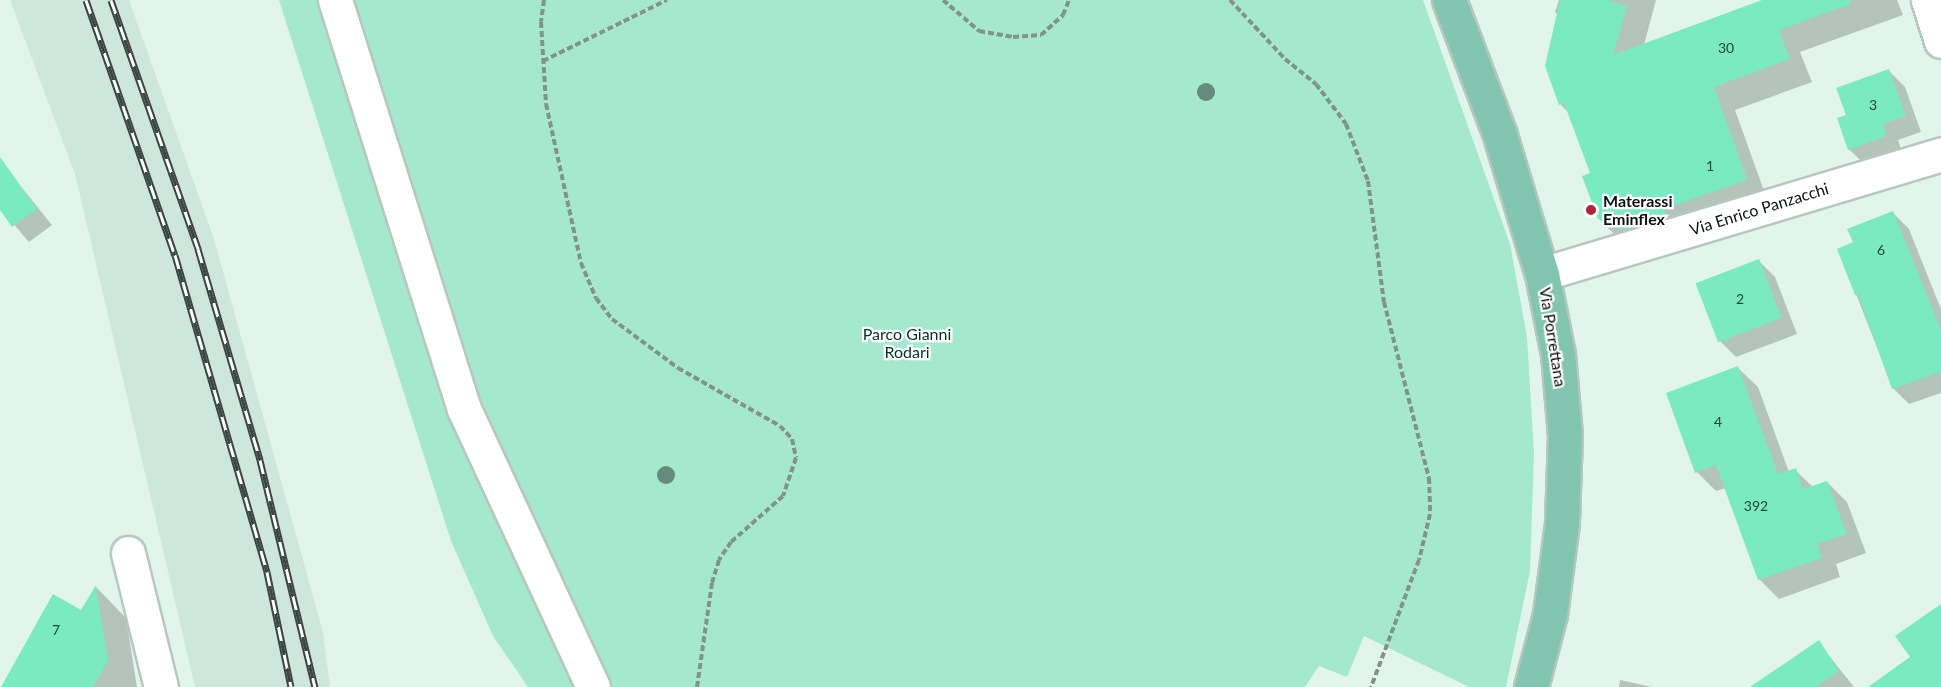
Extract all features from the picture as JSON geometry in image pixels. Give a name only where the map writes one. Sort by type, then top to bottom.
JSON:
[{"type":"main road","name":"Via Porrettana","points":[[1449,0],[1499,132],[1542,274],[1558,354],[1565,435],[1562,523],[1550,614],[1532,687]]},
{"type":"street","points":[[335,0],[464,409],[593,687]]},
{"type":"street","points":[[1928,0],[1941,40]]},
{"type":"street","name":"Via Enrico Panzacchi","points":[[1542,274],[1941,154]]},
{"type":"street","points":[[128,553],[161,687]]},
{"type":"path","points":[[544,0],[541,22],[546,104],[580,262],[596,298],[612,319],[678,368],[780,426],[792,439],[796,458],[783,496],[731,543],[719,560],[712,583],[697,687]]},
{"type":"path","points":[[543,61],[668,0]]},
{"type":"path","points":[[943,0],[979,31],[1013,37],[1041,35],[1063,15],[1069,0]]},
{"type":"path","points":[[1230,0],[1285,59],[1316,84],[1346,124],[1368,181],[1384,302],[1429,478],[1430,514],[1419,560],[1371,687]]},
{"type":"shaded area","points":[[10,0],[129,0],[214,239],[323,632],[330,687],[195,687],[75,174]]},
{"type":"green space","name":"Parco Gianni Rodari","points":[[279,0],[1423,0],[1510,244],[1527,337],[1534,453],[1530,571],[1506,687],[1469,687],[1364,636],[1347,677],[1319,666],[1305,687],[528,687],[493,636],[451,541]]},
{"type":"building","points":[[1560,0],[1607,0],[1627,6],[1613,55],[1762,0],[1850,0],[1851,4],[1779,30],[1790,59],[1714,87],[1747,180],[1664,209],[1667,217],[1622,230],[1598,219],[1582,176],[1590,173],[1564,103],[1559,105],[1545,66]]},
{"type":"building","points":[[1889,69],[1906,116],[1883,124],[1887,136],[1848,150],[1837,118],[1846,115],[1836,88]]},
{"type":"building","points":[[0,157],[37,209],[12,227],[0,210]]},
{"type":"building","points":[[1893,211],[1941,330],[1941,372],[1892,389],[1858,294],[1855,295],[1837,249],[1853,242],[1847,229]]},
{"type":"building","points":[[1759,259],[1782,318],[1718,342],[1696,283]]},
{"type":"building","points":[[1738,366],[1778,474],[1796,468],[1803,489],[1827,481],[1847,534],[1817,544],[1822,558],[1758,580],[1716,465],[1695,473],[1666,393]]},
{"type":"building","points":[[96,585],[108,661],[93,687],[1,687],[53,594],[81,610]]},
{"type":"building","points":[[1941,604],[1941,687],[1868,687],[1910,657],[1895,636]]},
{"type":"building","points":[[1819,640],[1839,671],[1816,687],[1750,687]]},
{"type":"railway","points":[[86,0],[175,255],[267,572],[291,687]]},
{"type":"railway","points":[[111,0],[198,249],[260,460],[315,687]]},
{"type":"place","name":"Materassi Eminflex","points":[[1591,210]]}]
